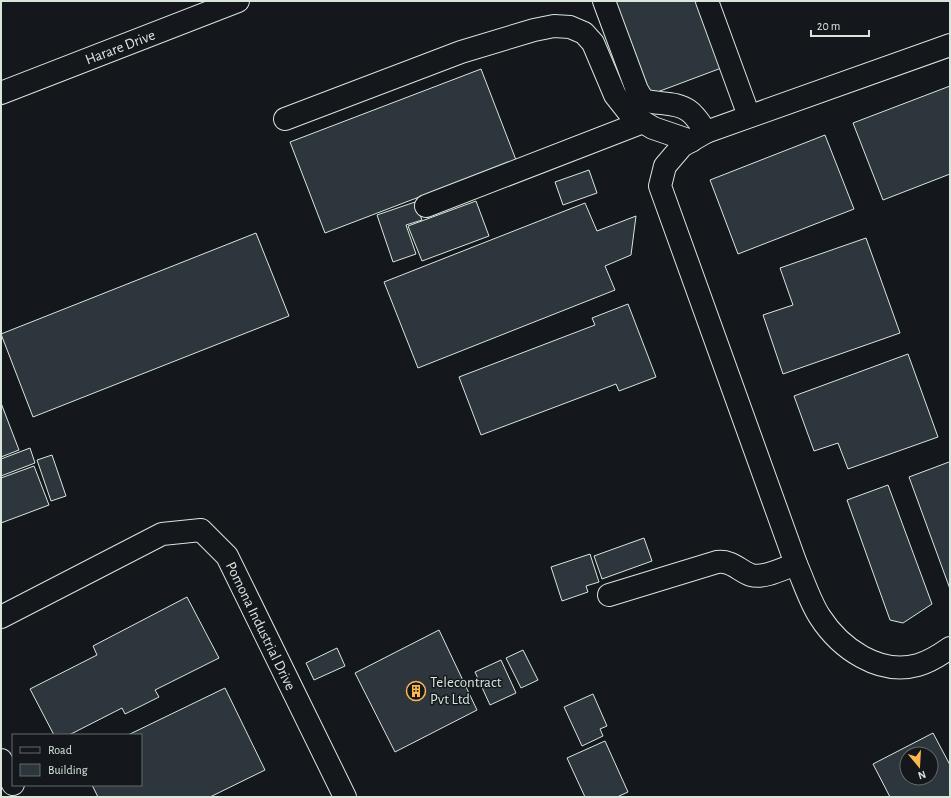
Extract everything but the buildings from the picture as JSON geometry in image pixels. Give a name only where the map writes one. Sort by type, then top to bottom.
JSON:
[{"type":"street","name":"Harare Drive","points":[[1,94],[238,1]]},
{"type":"street","points":[[604,1],[637,90],[643,100],[650,103],[677,105],[689,111],[698,136]]},
{"type":"street","points":[[707,1],[749,116]]},
{"type":"street","points":[[286,119],[461,52],[534,30],[554,26],[570,27],[584,33],[593,43],[615,95],[630,114],[653,128],[698,136]]},
{"type":"street","points":[[950,45],[749,116],[698,136],[682,146],[665,166],[660,186],[796,564],[820,617],[852,652],[875,663],[899,668],[917,665],[936,657],[950,648]]},
{"type":"street","points":[[426,206],[643,122]]},
{"type":"street","name":"Pomona Industrial Drive","points":[[1,617],[162,534],[201,530],[227,556],[345,797]]},
{"type":"street","points":[[609,595],[723,561],[733,564],[750,574],[759,576],[796,564]]},
{"type":"street","points":[[1,760],[12,783]]},
{"type":"street","points":[[14,786],[19,797]]},
{"type":"place","name":"Telecontract Pvt Ltd","points":[[416,691]]}]
